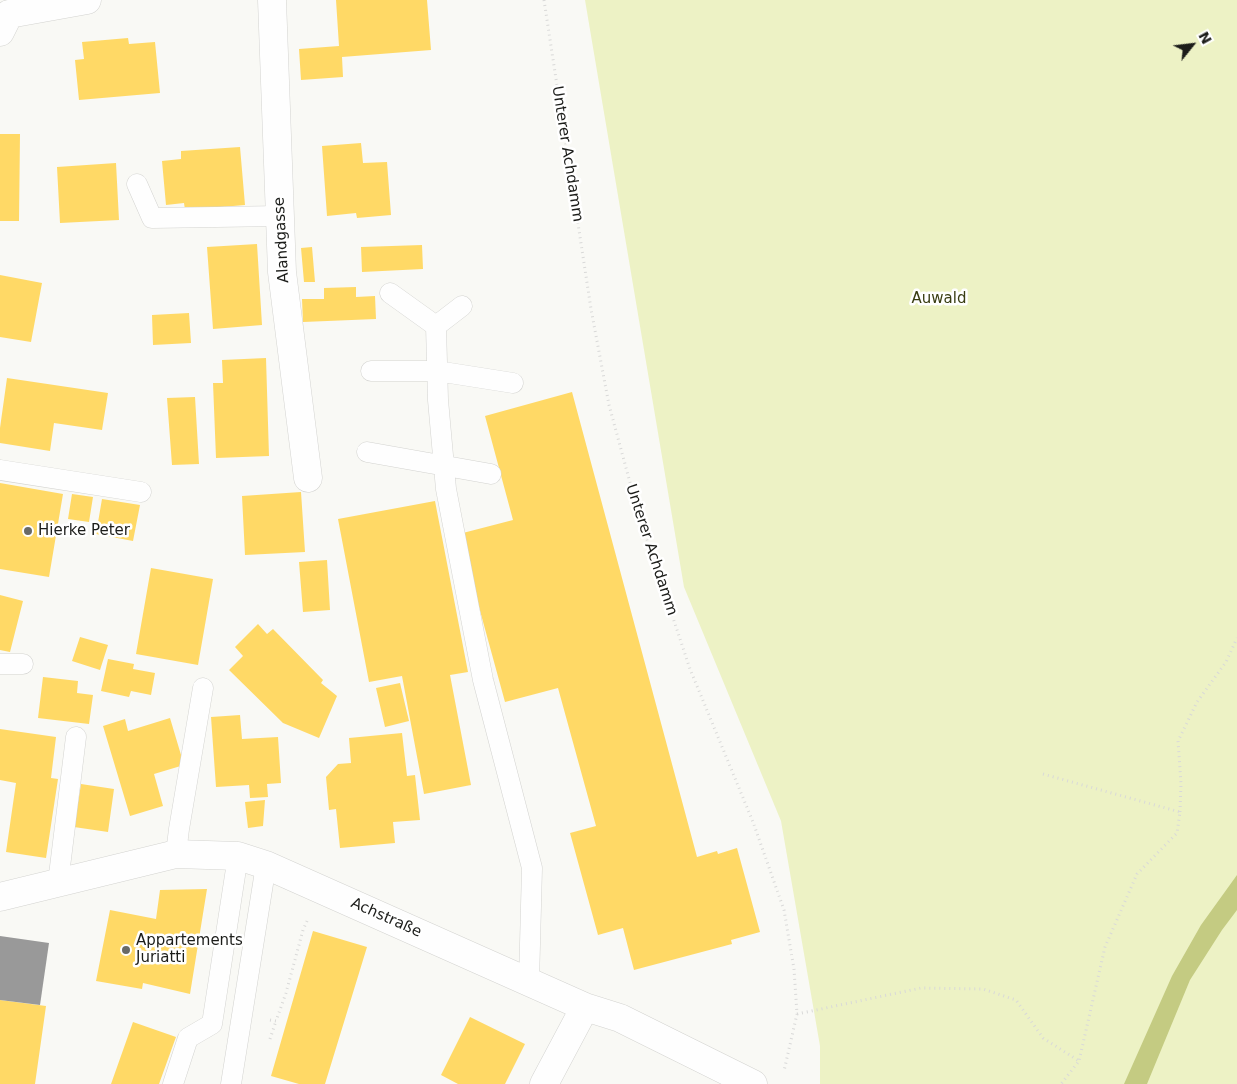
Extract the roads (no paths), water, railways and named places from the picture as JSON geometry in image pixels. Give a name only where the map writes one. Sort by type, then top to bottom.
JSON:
[{"type":"street","points":[[6,15],[87,0]]},
{"type":"street","name":"Alandgasse","points":[[272,0],[282,272],[308,478]]},
{"type":"street","name":"Achstraße","points":[[0,897],[176,854],[238,856],[266,865],[585,1007],[620,1018],[753,1084]]},
{"type":"street","points":[[544,1084],[585,1007]]},
{"type":"lane","points":[[137,184],[152,218],[280,216]]},
{"type":"lane","points":[[390,293],[436,326]]},
{"type":"lane","points":[[436,326],[462,306]]},
{"type":"lane","points":[[436,326],[438,400],[446,489],[484,680],[532,868],[529,982]]},
{"type":"lane","points":[[370,371],[437,371],[513,383]]},
{"type":"lane","points":[[367,452],[491,474]]},
{"type":"lane","points":[[0,470],[141,492]]},
{"type":"lane","points":[[0,664],[23,664]]},
{"type":"lane","points":[[176,854],[203,688]]},
{"type":"lane","points":[[58,883],[76,738]]},
{"type":"lane","points":[[173,1084],[188,1038],[212,1024],[238,856]]},
{"type":"lane","points":[[231,1084],[266,865]]},
{"type":"place","name":"Hierke Peter","points":[[28,531]]},
{"type":"place","name":"Appartements Juriatti","points":[[126,950]]},
{"type":"park label","name":"Auwald","points":[[939,299]]}]
